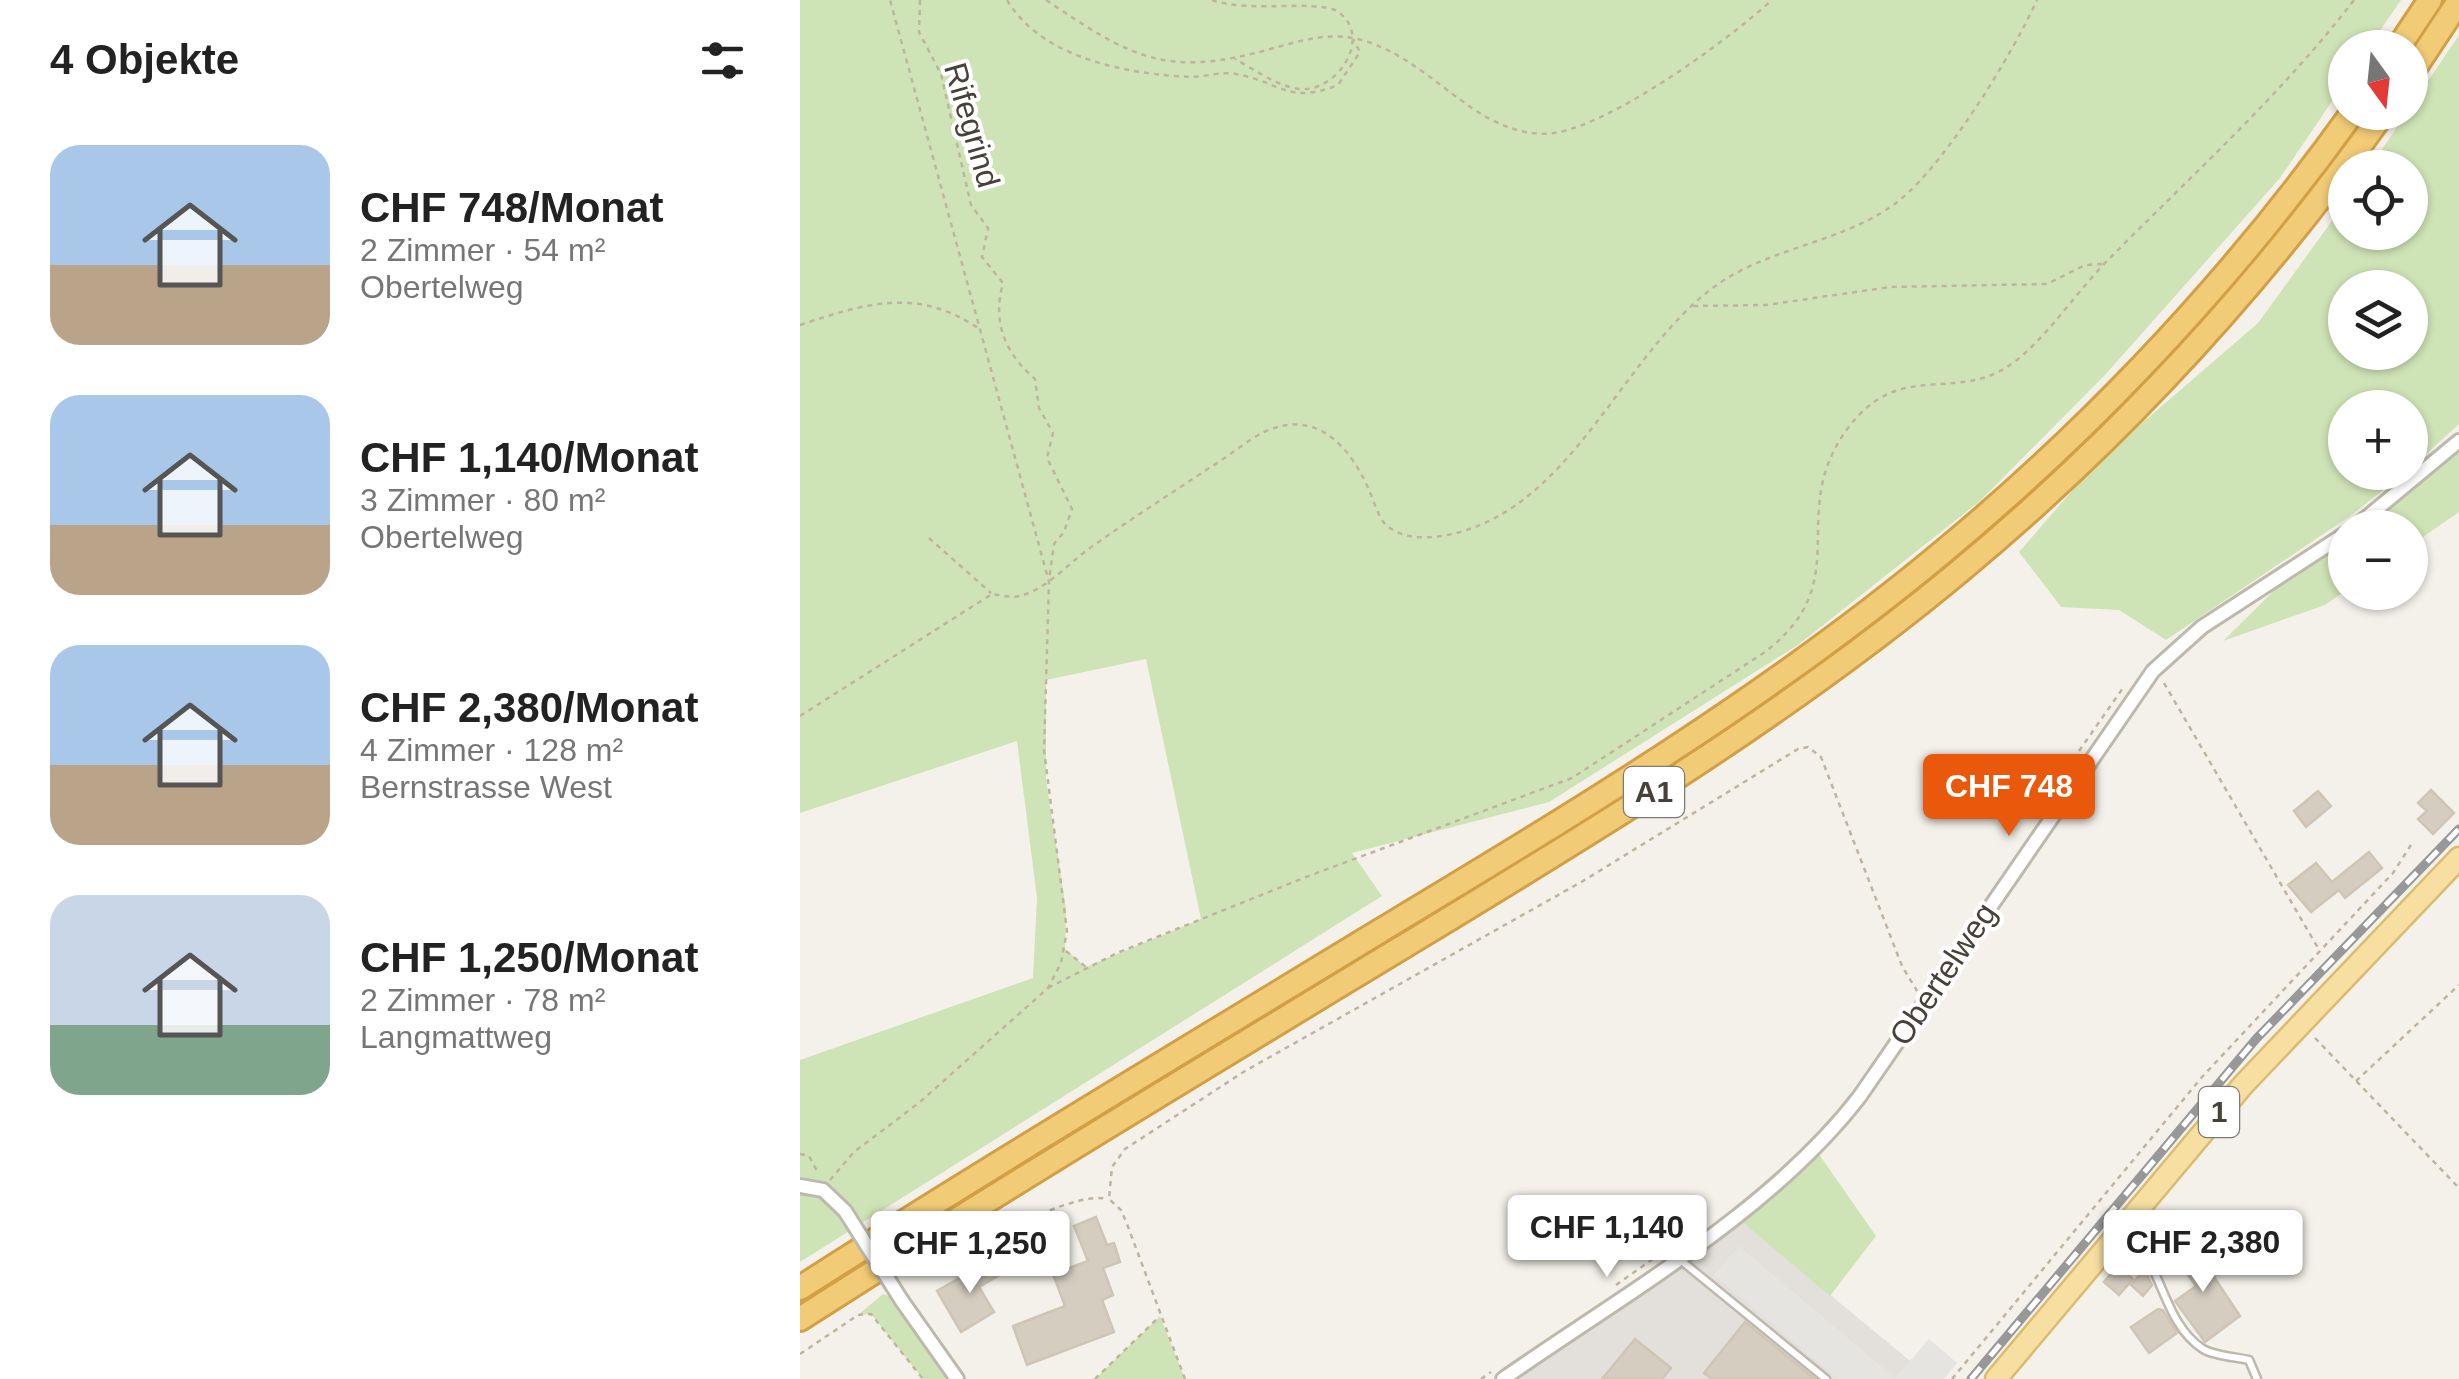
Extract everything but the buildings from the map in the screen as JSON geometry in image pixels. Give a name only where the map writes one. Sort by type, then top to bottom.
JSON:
[{"type":"highway","points":[[2410,30],[2430,0]]},
{"type":"highway","points":[[2428,48],[2459,1]]},
{"type":"highway","name":"A1","points":[[800,1288],[1609,791],[1870,610],[2007,497],[2120,388],[2228,271],[2339,130]]},
{"type":"highway","name":"A1","points":[[800,1318],[1623,812],[1880,634],[2008,530],[2156,388],[2272,258],[2370,130]]},
{"type":"main road","name":"1","points":[[1996,1379],[2300,1022],[2459,858]]},
{"type":"street","points":[[2376,510],[2459,441]]},
{"type":"street","name":"Obertelweg","points":[[1499,1374],[1677,1258],[1770,1192],[1816,1150],[2153,671],[2202,627],[2328,545]]},
{"type":"street","points":[[800,1186],[823,1190],[845,1211],[958,1379]]},
{"type":"lane","points":[[2125,1224],[2154,1262],[2174,1322],[2204,1350],[2250,1360],[2258,1379]]},
{"type":"lane","points":[[1677,1258],[1826,1379]]},
{"type":"path","points":[[890,0],[1048,582],[1044,750],[1066,909],[1065,950],[1048,988]]},
{"type":"path","name":"Rifegrind","points":[[920,0],[919,32],[941,74],[971,204],[988,228],[982,257],[1003,283],[997,305],[1002,335],[1011,358],[1035,379],[1039,408],[1052,434],[1048,458],[1072,509],[1064,532],[1054,544],[1048,582]]},
{"type":"path","points":[[1007,0],[1016,16],[1045,37],[1115,69],[1198,77],[1235,73],[1296,96],[1338,85],[1360,52],[1339,12],[1312,1],[1238,6],[1212,0]]},
{"type":"path","points":[[1046,0],[1139,55],[1187,66],[1235,59],[1307,40],[1352,38],[1410,62],[1478,112],[1506,126],[1552,133],[1600,116],[1634,97],[1714,46],[1772,0]]},
{"type":"path","points":[[930,538],[992,594],[1015,597],[1048,582],[1132,519],[1267,431],[1299,424],[1327,430],[1355,459],[1384,523],[1410,538],[1444,536],[1474,526],[1519,500],[1556,469],[1692,306],[1742,271],[1868,220],[1900,199],[1929,170],[1974,106],[2037,0]]},
{"type":"path","points":[[823,1190],[854,1152],[920,1102],[1048,988],[1086,967],[1366,854],[1572,778],[1747,665],[1782,638],[1809,604],[1818,573],[1819,488],[1830,457],[1856,417],[1894,388],[1976,380],[2002,370],[2035,342],[2104,264],[2252,114],[2354,0]]},
{"type":"path","points":[[1235,59],[1306,89],[1339,76],[1348,62],[1352,38]]},
{"type":"path","points":[[1692,306],[1766,304],[1890,288],[2047,284],[2085,265],[2104,264]]},
{"type":"path","points":[[800,325],[869,305],[930,303],[979,329]]},
{"type":"path","points":[[800,716],[992,594]]},
{"type":"path","points":[[2153,671],[2176,700],[2319,950]]},
{"type":"path","points":[[2071,764],[2126,684]]},
{"type":"path","points":[[1185,1379],[1128,1224],[1109,1199],[1112,1168],[1131,1144],[1245,1071],[1584,881],[1798,749],[1808,747],[1821,757],[1902,966],[1926,998]]},
{"type":"path","points":[[1952,1379],[2202,1077],[2393,873],[2412,845]]},
{"type":"path","points":[[1065,950],[1086,967]]},
{"type":"path","points":[[2355,1082],[2459,986]]},
{"type":"path","points":[[2300,1022],[2459,1188]]},
{"type":"path","points":[[800,1154],[814,1163],[823,1190]]},
{"type":"path","points":[[934,1269],[1008,1228],[1083,1200],[1109,1199]]},
{"type":"path","points":[[1610,1289],[1698,1227]]},
{"type":"path","points":[[800,1354],[858,1314],[871,1314],[923,1379]]},
{"type":"path","points":[[1095,1379],[1160,1316]]},
{"type":"path","points":[[1481,1379],[1499,1374]]},
{"type":"shaded area","points":[[1735,1216],[1932,1379],[1503,1379]]},
{"type":"shaded area","points":[[1739,1246],[1895,1378],[1929,1339],[1957,1363],[1944,1379],[1838,1379],[1714,1275]]},
{"type":"green space","points":[[800,0],[2401,0],[2381,30],[2328,30],[2328,107],[2280,178],[2105,375],[1980,501],[1798,645],[1549,802],[1352,853],[1382,896],[800,1262],[800,1060],[1033,978],[1037,898],[1017,741],[800,813]],"holes":[[[1146,659],[1201,919],[1086,967],[1065,949],[1066,909],[1046,780],[1046,680]]]},
{"type":"green space","points":[[2459,35],[2459,424],[2428,452],[2428,390],[2328,390],[2328,490],[2383,490],[2358,510],[2328,510],[2328,531],[2166,640],[2119,610],[2061,607],[2019,552],[2097,462],[2258,323],[2328,226],[2328,250],[2428,250],[2428,150],[2381,150],[2395,130],[2428,130],[2428,81]]},
{"type":"green space","points":[[2459,441],[2459,512],[2428,534],[2428,510],[2376,510],[2400,490],[2428,490],[2428,467]]},
{"type":"green space","points":[[2328,546],[2328,603],[2223,641],[2301,564]]},
{"type":"green space","points":[[1816,1150],[1876,1236],[1830,1296],[1735,1216]]},
{"type":"green space","points":[[883,1294],[902,1301],[957,1379],[923,1379],[871,1314],[858,1315]]},
{"type":"green space","points":[[1160,1316],[1185,1379],[1095,1379]]},
{"type":"railway","points":[[1971,1379],[2256,1039],[2459,829]]}]
